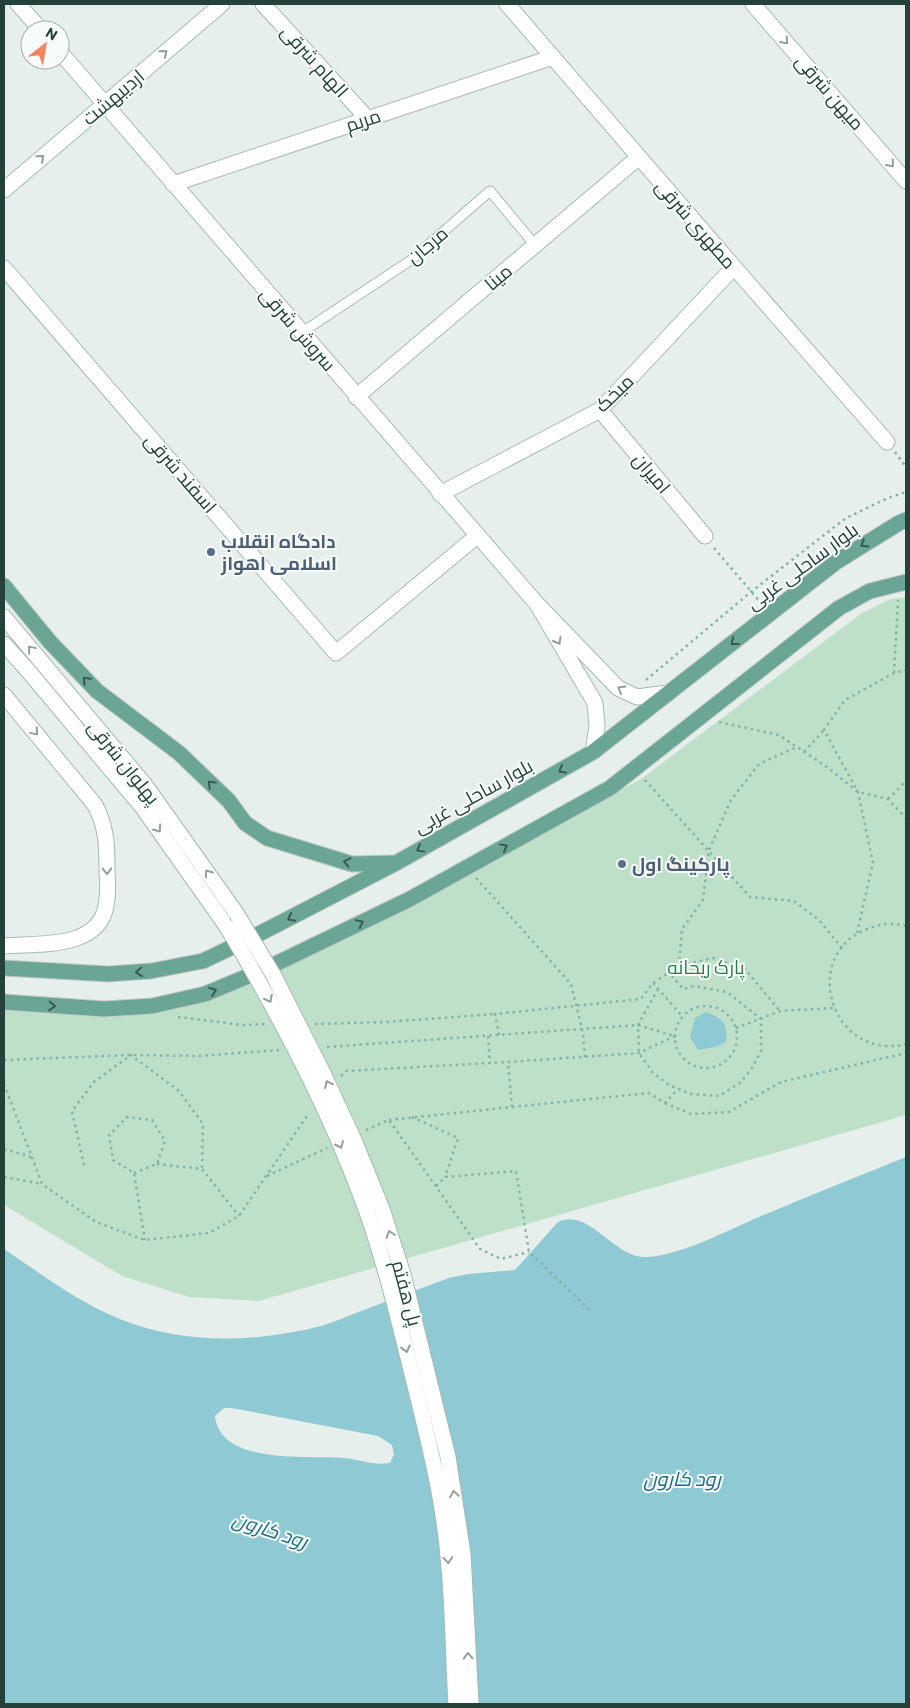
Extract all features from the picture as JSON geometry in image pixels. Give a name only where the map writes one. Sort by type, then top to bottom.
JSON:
[{"type":"main road","name":"بلوار ساحلی غربی","points":[[4,968],[108,974],[151,972],[203,960],[253,938],[396,862],[593,752],[836,562],[906,520]]},
{"type":"main road","points":[[4,1002],[104,1009],[152,1006],[205,994],[262,970],[410,898],[610,788],[839,608],[870,592],[903,583]]},
{"type":"main road","points":[[4,586],[50,642],[96,691],[179,753],[229,801],[245,823],[267,838],[352,864],[396,862]]},
{"type":"street","points":[[18,4],[32,20]]},
{"type":"street","name":"اردیبهشت","points":[[4,190],[222,4]]},
{"type":"street","name":"الهام شرقی","points":[[263,4],[368,119]]},
{"type":"street","name":"مطهری شرقی","points":[[507,4],[887,442]]},
{"type":"street","name":"میهن شرقی","points":[[753,4],[906,181]]},
{"type":"street","name":"مریم","points":[[173,184],[553,57]]},
{"type":"street","name":"سروش شرقی","points":[[70,64],[356,397],[537,604]]},
{"type":"street","name":"مینا","points":[[356,397],[639,157]]},
{"type":"street","name":"میخک","points":[[440,494],[600,410],[734,267]]},
{"type":"street","name":"اسفند شرقی","points":[[4,268],[336,653],[477,536]]},
{"type":"street","name":"امیران","points":[[600,410],[705,536]]},
{"type":"street","points":[[537,604],[618,688],[637,697],[668,694]]},
{"type":"street","points":[[537,604],[595,703],[597,726],[593,752]]},
{"type":"street","name":"پهلوان شرقی","points":[[4,617],[145,785],[236,913]]},
{"type":"street","name":"پل هفتم","points":[[4,644],[143,808],[227,927],[261,983],[341,1146],[368,1214],[388,1278],[433,1460],[448,1555],[456,1704]]},
{"type":"street","points":[[4,695],[95,804],[102,819],[107,838],[108,890],[103,916],[96,927],[85,936],[68,941],[4,946]]},
{"type":"street","name":"پل هفتم","points":[[236,913],[274,976],[354,1140],[382,1209],[403,1274],[448,1457],[463,1554],[471,1704]]},
{"type":"lane","name":"مرجان","points":[[301,332],[410,260],[490,191],[535,245]]},
{"type":"path","points":[[628,693],[752,591],[846,518],[888,498],[906,492]]},
{"type":"path","points":[[705,536],[771,613]]},
{"type":"path","points":[[894,673],[903,583]]},
{"type":"path","points":[[804,752],[824,730],[845,700],[894,673],[906,670]]},
{"type":"path","points":[[698,718],[779,735],[858,792],[888,799],[906,818]]},
{"type":"path","points":[[824,730],[858,792],[873,864],[857,933]]},
{"type":"path","points":[[679,966],[682,929],[704,900],[708,850],[731,800],[759,764],[797,747]]},
{"type":"path","points":[[635,768],[750,897],[794,901],[819,920],[842,948]]},
{"type":"path","points":[[888,799],[906,781]]},
{"type":"path","points":[[467,867],[500,907],[571,984],[578,1006],[585,1057]]},
{"type":"path","points":[[906,926],[898,924],[877,925],[857,933],[842,948],[832,966],[829,988],[834,1008],[844,1025],[859,1038],[877,1045],[897,1047],[906,1044]]},
{"type":"path","points":[[499,1035],[495,1014],[640,999],[653,983],[679,966],[713,958],[745,969],[780,1011]]},
{"type":"path","points":[[669,972],[683,989],[694,986],[727,992],[761,1019]]},
{"type":"path","points":[[653,983],[683,1016]]},
{"type":"path","points":[[658,988],[638,1025],[639,1053],[653,1073],[670,1085],[690,1094],[719,1096],[740,1082],[752,1068],[760,1051],[761,1019]]},
{"type":"path","points":[[699,1006],[718,1008],[726,1012],[732,1019],[738,1039],[730,1058],[721,1065],[711,1068],[700,1068],[690,1064],[676,1047],[675,1036],[678,1022],[683,1016],[699,1006]]},
{"type":"path","points":[[736,1028],[780,1011],[834,1008]]},
{"type":"path","points":[[326,1047],[638,1025],[675,1036]]},
{"type":"path","points":[[488,1036],[490,1063]]},
{"type":"path","points":[[340,1077],[346,1071],[639,1053],[675,1036]]},
{"type":"path","points":[[4,1060],[131,1055],[198,1056],[287,1050]]},
{"type":"path","points":[[362,1132],[389,1120],[649,1093],[665,1103],[691,1114],[729,1112],[781,1082],[906,1053]]},
{"type":"path","points":[[84,1164],[72,1111],[94,1082],[131,1055]]},
{"type":"path","points":[[131,1055],[179,1091],[203,1124],[202,1169],[239,1216]]},
{"type":"path","points":[[508,1062],[512,1107]]},
{"type":"path","points":[[4,1084],[42,1184]]},
{"type":"path","points":[[665,1103],[678,1089]]},
{"type":"path","points":[[4,1177],[42,1184],[96,1222],[145,1240],[209,1233],[239,1216],[311,1110]]},
{"type":"path","points":[[145,1240],[134,1173],[113,1160],[109,1135],[127,1117],[152,1120],[165,1140],[158,1164]]},
{"type":"path","points":[[412,1117],[458,1138],[445,1177],[436,1186]]},
{"type":"path","points":[[389,1120],[480,1248],[501,1259],[529,1252]]},
{"type":"path","points":[[4,1148],[32,1157]]},
{"type":"path","points":[[265,1177],[327,1148]]},
{"type":"path","points":[[134,1173],[158,1164],[202,1169]]},
{"type":"path","points":[[445,1177],[516,1171],[529,1252],[592,1312]]},
{"type":"green space","name":"پارک ریحانه","points":[[906,597],[906,1115],[259,1301],[189,1297],[122,1276],[4,1205],[4,1005],[96,1011],[199,996],[411,903],[641,779],[862,613],[891,599]]},
{"type":"water","points":[[706,1012],[723,1022],[726,1030],[726,1042],[715,1047],[698,1050],[690,1037],[695,1018]]},
{"type":"water","name":"رود کارون","points":[[906,1157],[906,1704],[4,1704],[4,1249],[80,1299],[106,1313],[132,1323],[158,1331],[185,1336],[240,1338],[267,1336],[326,1324],[449,1278],[468,1274],[515,1270],[558,1222],[569,1219],[580,1221],[591,1226],[633,1255],[645,1257],[658,1256],[703,1242],[777,1209]],"holes":[[[224,1408],[378,1436],[392,1445],[394,1454],[390,1463],[378,1464],[344,1458],[269,1455],[249,1450],[232,1443],[221,1432],[215,1416]]]},
{"type":"place","name":"دادگاه انقلاب اسلامی اهواز","points":[[211,552]]},
{"type":"place","name":"پارکینگ اول","points":[[622,864]]}]
